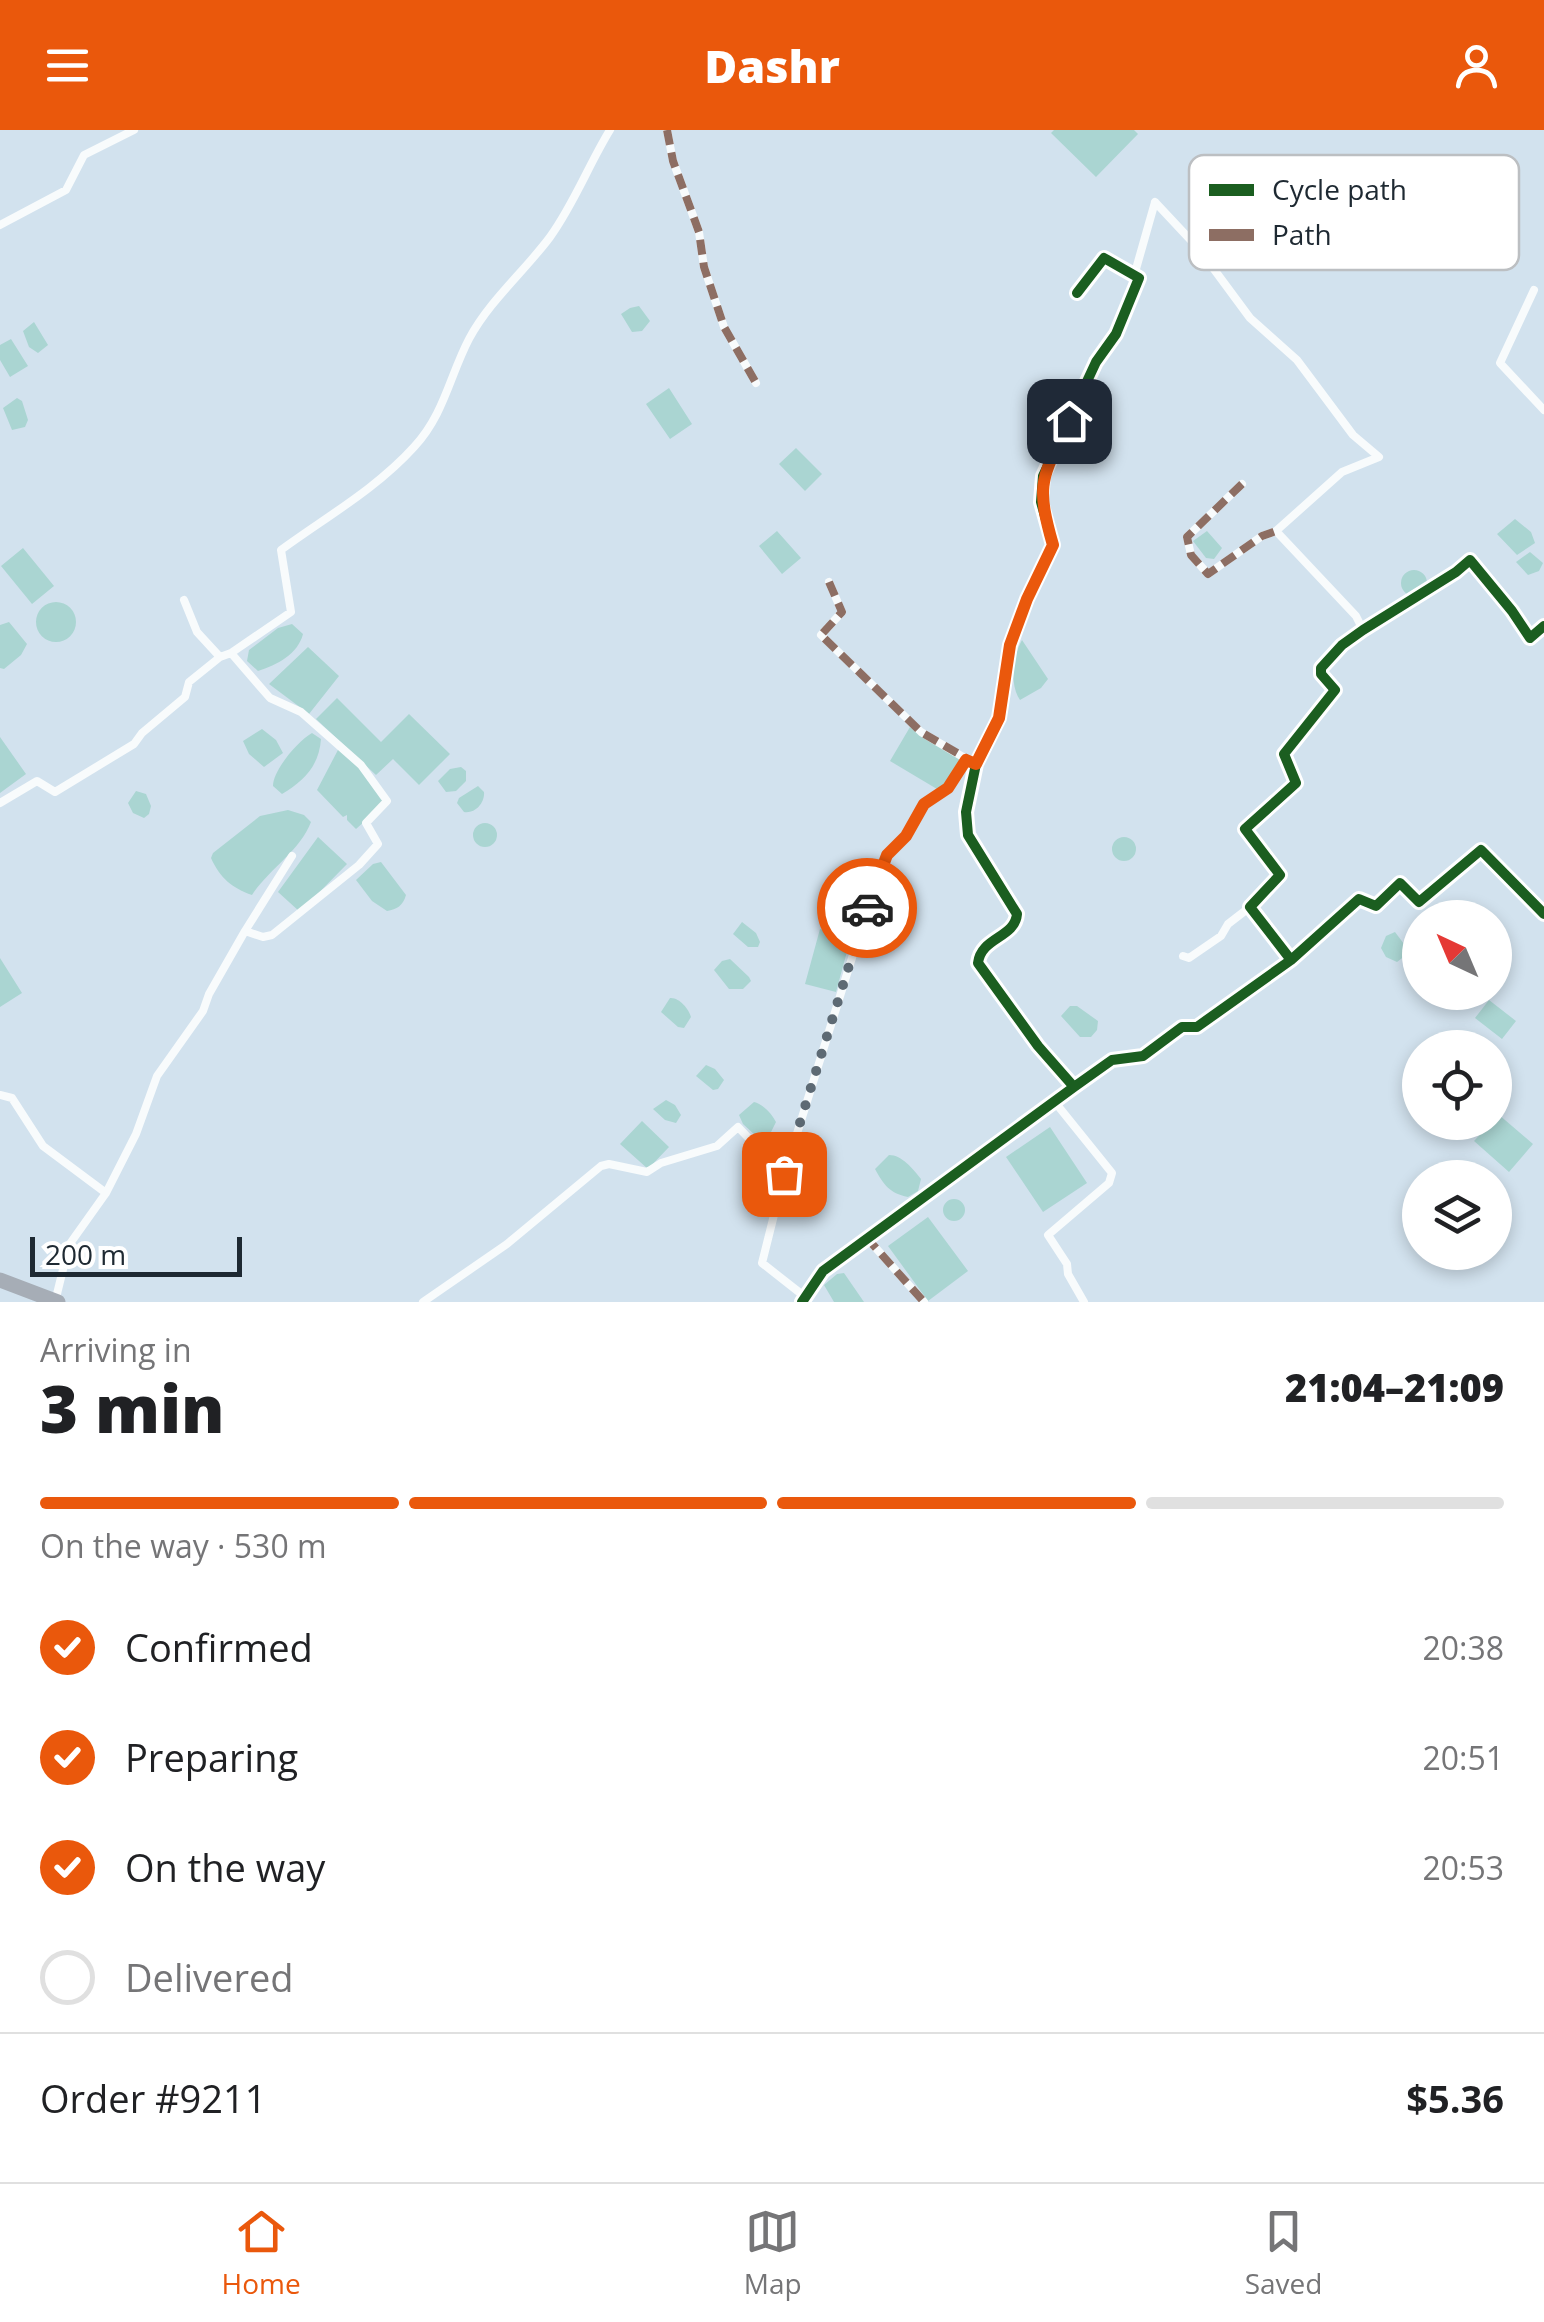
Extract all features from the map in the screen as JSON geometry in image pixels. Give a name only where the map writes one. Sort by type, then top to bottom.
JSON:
[{"type":"highway","points":[[0,1280],[56,1302]]},
{"type":"street","points":[[0,224],[66,190],[84,155],[134,130]]},
{"type":"street","points":[[0,803],[37,781],[55,792],[134,744],[142,732],[185,698],[189,682],[291,612],[282,550],[358,497],[414,448],[445,401],[468,341],[486,312],[551,235],[610,130]]},
{"type":"street","points":[[668,130],[673,161],[698,232],[704,267],[724,327],[756,383]]},
{"type":"street","points":[[1134,276],[1155,202],[1189,238]]},
{"type":"street","points":[[1074,1086],[1038,1046],[978,964],[983,947],[1012,927],[1017,914],[968,835],[966,812],[976,764],[999,718],[1010,645],[1053,545],[1041,502],[1044,476],[1096,362],[1128,309],[1139,278],[1104,258],[1077,293]]},
{"type":"street","points":[[1215,270],[1250,318],[1297,360],[1354,435],[1379,457],[1342,472],[1276,532],[1262,536],[1208,574],[1190,555],[1187,538],[1242,484]]},
{"type":"street","points":[[1534,290],[1500,363],[1544,410]]},
{"type":"street","points":[[1276,532],[1356,616],[1363,630]]},
{"type":"street","points":[[1184,956],[1189,958],[1211,944],[1280,875],[1245,829],[1296,783],[1284,754],[1335,690],[1320,668],[1342,645],[1470,560],[1530,638],[1544,626]]},
{"type":"street","points":[[829,582],[842,612],[821,635],[921,732],[976,764]]},
{"type":"street","points":[[184,600],[197,632],[220,658]]},
{"type":"street","points":[[231,653],[270,698],[301,712],[362,765],[387,800],[366,823],[378,844],[359,865],[272,935],[262,938],[245,931]]},
{"type":"street","points":[[966,760],[948,788],[918,812],[906,836],[887,855],[784,1174],[762,1264],[803,1299],[823,1271],[866,1237],[1074,1086],[1112,1060],[1143,1056],[1182,1027],[1197,1027],[1291,960],[1355,902],[1362,899],[1378,905],[1400,883],[1419,902],[1480,850],[1544,914]]},
{"type":"street","points":[[56,1302],[69,1245],[106,1193],[136,1134],[157,1076],[203,1010],[245,931],[292,856]]},
{"type":"street","points":[[1250,907],[1291,960]]},
{"type":"street","points":[[0,1094],[12,1098],[42,1146],[106,1193]]},
{"type":"street","points":[[1054,1101],[1112,1173],[1109,1183],[1048,1235],[1067,1264],[1068,1274],[1084,1302]]},
{"type":"street","points":[[423,1302],[507,1244],[601,1166],[609,1164],[646,1172],[660,1163],[717,1146],[738,1128],[784,1174]]},
{"type":"street","points":[[866,1237],[924,1302]]},
{"type":"shaded area","points":[[1134,130],[1138,134],[1096,177],[1051,133]]},
{"type":"shaded area","points":[[639,306],[650,321],[642,331],[632,332],[621,314]]},
{"type":"shaded area","points":[[34,322],[48,345],[38,353],[29,347],[23,331]]},
{"type":"shaded area","points":[[11,339],[28,366],[10,377],[0,360],[0,345]]},
{"type":"shaded area","points":[[669,388],[692,424],[670,439],[646,404]]},
{"type":"shaded area","points":[[17,398],[22,401],[28,420],[25,427],[12,430],[3,408]]},
{"type":"shaded area","points":[[796,448],[822,474],[805,491],[779,464]]},
{"type":"shaded area","points":[[1515,519],[1531,532],[1535,543],[1517,555],[1497,534]]},
{"type":"shaded area","points":[[777,531],[801,558],[782,574],[759,546]]},
{"type":"shaded area","points":[[1207,531],[1222,548],[1214,559],[1206,558],[1193,541]]},
{"type":"shaded area","points":[[23,548],[54,586],[32,604],[1,566]]},
{"type":"shaded area","points":[[1530,552],[1543,563],[1539,571],[1528,575],[1516,562]]},
{"type":"shaded area","points":[[1414,570],[1423,574],[1427,583],[1423,592],[1414,596],[1405,592],[1401,583],[1405,574]]},
{"type":"shaded area","points":[[56,602],[70,608],[76,622],[70,636],[56,642],[42,636],[36,622],[42,608]]},
{"type":"shaded area","points":[[9,622],[27,644],[21,655],[4,669],[0,668],[0,625]]},
{"type":"shaded area","points":[[292,624],[303,634],[286,658],[258,671],[247,661],[249,650],[278,628]]},
{"type":"shaded area","points":[[1022,640],[1048,679],[1020,700],[1014,686],[1014,670]]},
{"type":"shaded area","points":[[308,647],[339,676],[309,714],[269,684]]},
{"type":"shaded area","points":[[337,698],[381,742],[409,714],[450,754],[419,785],[393,759],[376,775],[316,719]]},
{"type":"shaded area","points":[[910,727],[962,759],[942,792],[890,761]]},
{"type":"shaded area","points":[[262,729],[276,740],[283,753],[264,767],[249,754],[243,741]]},
{"type":"shaded area","points":[[312,733],[321,739],[314,765],[282,794],[273,786],[277,772]]},
{"type":"shaded area","points":[[0,737],[26,774],[0,793]]},
{"type":"shaded area","points":[[339,748],[359,766],[385,803],[356,829],[347,815],[343,817],[317,790]]},
{"type":"shaded area","points":[[461,767],[466,771],[466,781],[456,791],[446,792],[438,781],[450,769]]},
{"type":"shaded area","points":[[478,786],[484,792],[481,804],[464,812],[457,803],[459,798]]},
{"type":"shaded area","points":[[136,791],[146,794],[151,806],[144,818],[133,813],[128,803]]},
{"type":"shaded area","points":[[288,810],[311,822],[292,851],[252,895],[227,881],[211,858],[213,853],[260,816]]},
{"type":"shaded area","points":[[485,823],[497,835],[485,847],[473,835]]},
{"type":"shaded area","points":[[318,837],[347,864],[300,912],[278,892]]},
{"type":"shaded area","points":[[1124,837],[1136,849],[1124,861],[1112,849]]},
{"type":"shaded area","points":[[381,862],[406,895],[399,906],[387,911],[372,901],[356,880],[373,864]]},
{"type":"shaded area","points":[[742,922],[756,933],[758,947],[748,947],[733,934]]},
{"type":"shaded area","points":[[820,929],[851,937],[836,992],[805,984]]},
{"type":"shaded area","points":[[1395,932],[1402,941],[1402,958],[1397,962],[1386,957],[1381,948],[1386,936]]},
{"type":"shaded area","points":[[0,958],[22,993],[0,1007]]},
{"type":"shaded area","points":[[730,959],[751,981],[743,989],[729,989],[714,970]]},
{"type":"shaded area","points":[[670,998],[680,1001],[690,1014],[684,1028],[661,1012]]},
{"type":"shaded area","points":[[1070,1006],[1077,1006],[1098,1021],[1091,1037],[1080,1037],[1061,1016]]},
{"type":"shaded area","points":[[1481,1010],[1502,1010],[1516,1021],[1509,1030],[1490,1030],[1475,1018]]},
{"type":"shaded area","points":[[706,1065],[724,1080],[718,1089],[713,1090],[696,1076]]},
{"type":"shaded area","points":[[666,1100],[681,1115],[676,1123],[665,1120],[653,1109]]},
{"type":"shaded area","points":[[754,1102],[764,1107],[776,1122],[771,1132],[756,1136],[743,1124],[739,1115]]},
{"type":"shaded area","points":[[642,1121],[669,1147],[648,1169],[620,1144]]},
{"type":"shaded area","points":[[1512,1126],[1533,1144],[1512,1168],[1512,1160],[1495,1160],[1474,1141],[1512,1140]]},
{"type":"shaded area","points":[[1050,1127],[1087,1183],[1043,1212],[1006,1157]]},
{"type":"shaded area","points":[[889,1155],[903,1160],[918,1175],[918,1191],[908,1197],[884,1184],[875,1169]]},
{"type":"shaded area","points":[[954,1199],[962,1202],[962,1218],[954,1221],[946,1218],[943,1210],[946,1202]]},
{"type":"shaded area","points":[[928,1217],[968,1271],[928,1301],[888,1246]]},
{"type":"shaded area","points":[[844,1273],[864,1302],[834,1302],[824,1285]]},
{"type":"marked path","points":[[667,130],[724,327],[756,383]]},
{"type":"marked path","points":[[1242,484],[1187,537],[1191,555],[1208,574],[1262,536],[1276,531]]},
{"type":"marked path","points":[[829,582],[842,612],[821,635],[921,732],[976,764]]},
{"type":"marked path","points":[[866,1237],[924,1302]]},
{"type":"cycle path","points":[[1074,1087],[1038,1046],[978,963],[980,954],[1010,928],[1017,914],[968,835],[966,812],[976,764],[999,718],[1010,645],[1053,545],[1041,502],[1043,476],[1096,362],[1116,334],[1139,278],[1104,258],[1077,293]]},
{"type":"cycle path","points":[[1291,960],[1250,907],[1280,875],[1245,829],[1296,783],[1284,754],[1335,690],[1321,674],[1321,668],[1342,645],[1470,560],[1530,638],[1544,626]]},
{"type":"cycle path","points":[[802,1302],[823,1271],[1074,1087],[1112,1060],[1143,1056],[1182,1027],[1197,1027],[1291,960],[1359,899],[1376,906],[1400,883],[1419,902],[1481,850],[1544,914]]},
{"type":"way so far","points":[[784,1174],[867,908]]},
{"type":"route","points":[[867,908],[887,855],[906,836],[924,804],[945,792],[966,760],[976,764],[999,718],[1010,645],[1053,545],[1041,502],[1044,476],[1069,421]]}]
